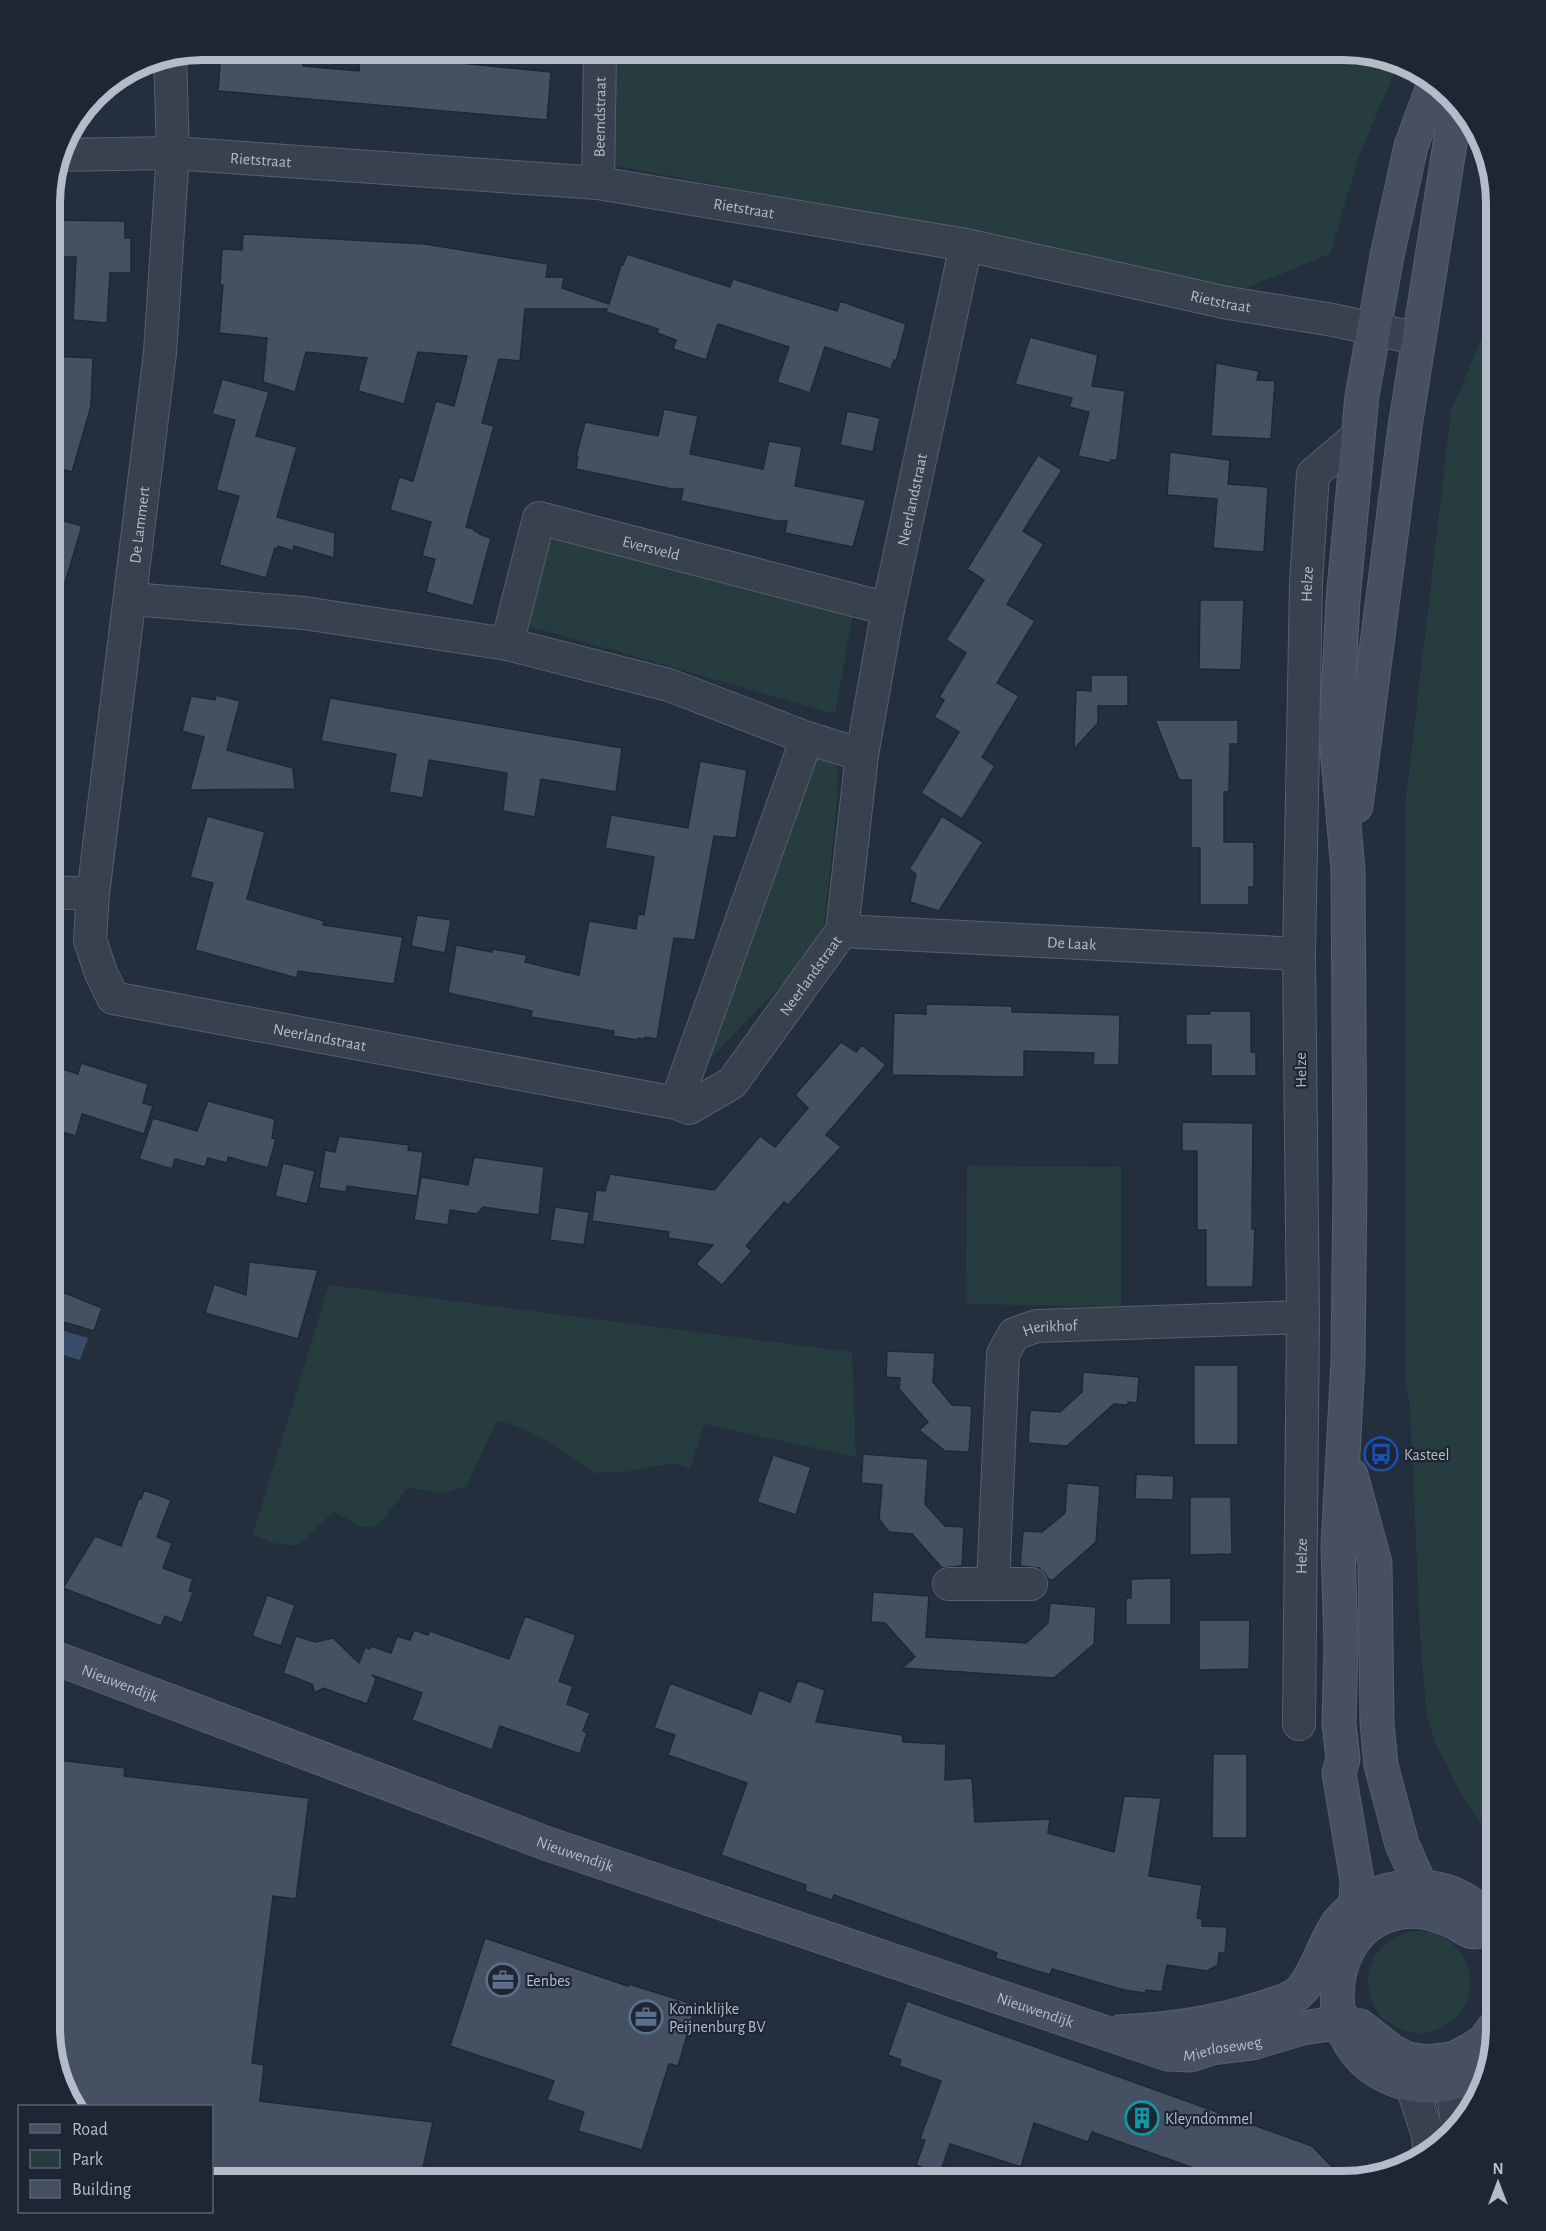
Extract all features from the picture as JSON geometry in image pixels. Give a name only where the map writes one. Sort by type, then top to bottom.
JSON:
[{"type":"main road","points":[[1372,1906],[1353,1771],[1344,1759],[1339,1724],[1341,1645],[1338,1546],[1348,1362],[1350,1192],[1348,870],[1336,737],[1343,600],[1362,396],[1387,256],[1411,146],[1432,90]]},
{"type":"main road","points":[[1348,870],[1400,462],[1455,114]]},
{"type":"main road","points":[[1344,1450],[1375,1563],[1377,1723],[1381,1765],[1402,1844],[1421,1887]]},
{"type":"main road","name":"Nieuwendijk","points":[[60,1660],[548,1844],[1168,2054],[1191,2055]]},
{"type":"main road","points":[[1485,2039],[1467,2071],[1432,2086],[1412,2086],[1393,2080],[1366,2061],[1346,2033],[1338,1994],[1343,1960],[1349,1945],[1360,1931],[1372,1906],[1396,1887],[1421,1887],[1452,1893],[1470,1902],[1486,1916]]},
{"type":"main road","points":[[1372,1906],[1394,1913],[1413,1910],[1439,1915],[1475,1932],[1486,1926]]},
{"type":"main road","name":"Nieuwendijk","points":[[1106,2033],[1165,2029],[1217,2022],[1275,2004],[1298,1993],[1310,1976],[1327,1939],[1345,1914],[1372,1906]]},
{"type":"main road","points":[[1346,2033],[1360,2026],[1394,2052],[1408,2059],[1467,2071]]},
{"type":"main road","name":"Mierloseweg","points":[[1191,2055],[1214,2064],[1233,2063],[1325,2044],[1346,2033]]},
{"type":"street","name":"Beemdstraat","points":[[598,183],[600,60]]},
{"type":"street","name":"De Lammert","points":[[93,894],[160,353],[173,153],[170,64]]},
{"type":"street","name":"Rietstraat","points":[[69,155],[173,153],[598,183],[966,245],[1227,303],[1333,320],[1419,339]]},
{"type":"street","name":"Neerlandstraat","points":[[93,894],[90,940],[101,973],[113,998],[676,1103],[689,1108],[732,1083],[842,931],[862,755],[888,609],[966,245]]},
{"type":"street","name":"Helze","points":[[1299,1724],[1304,1317],[1299,954],[1306,583],[1313,474],[1358,436]]},
{"type":"street","name":"Eversveld","points":[[507,644],[538,518],[888,609]]},
{"type":"street","points":[[131,599],[304,613],[507,644],[669,685],[807,738],[862,755]]},
{"type":"street","points":[[676,1103],[807,738]]},
{"type":"street","points":[[60,892],[93,894]]},
{"type":"street","name":"De Laak","points":[[842,931],[1299,954]]},
{"type":"street","name":"Herikhof","points":[[993,1584],[1003,1354],[1014,1334],[1037,1326],[1304,1317]]},
{"type":"street","points":[[949,1584],[1031,1584]]},
{"type":"street","points":[[1467,2071],[1470,2093]]},
{"type":"street","points":[[1458,2113],[1467,2071]]},
{"type":"street","points":[[1412,2086],[1428,2143]]},
{"type":"green space","points":[[612,60],[1353,60],[1395,70],[1359,156],[1330,254],[1238,291],[1008,241],[608,164]]},
{"type":"green space","points":[[1486,302],[1486,328],[1483,325]]},
{"type":"green space","points":[[1486,328],[1486,1824],[1480,1822],[1458,1788],[1435,1743],[1426,1712],[1420,1635],[1410,1407],[1406,1382],[1406,799],[1451,411]]},
{"type":"green space","points":[[557,539],[853,613],[835,714],[525,625],[545,545]]},
{"type":"green space","points":[[817,751],[836,759],[838,767],[836,814],[822,943],[696,1073]]},
{"type":"green space","points":[[967,1166],[1121,1167],[1121,1307],[966,1304]]},
{"type":"green space","points":[[329,1285],[852,1352],[856,1457],[704,1424],[690,1469],[674,1463],[625,1472],[594,1473],[549,1442],[524,1429],[497,1420],[467,1486],[446,1493],[410,1488],[405,1490],[383,1520],[376,1525],[360,1526],[334,1511],[299,1545],[270,1542],[253,1534]]},
{"type":"green space","points":[[1419,1931],[1438,1935],[1455,1946],[1466,1963],[1470,1982],[1466,2001],[1455,2018],[1438,2029],[1419,2033],[1400,2029],[1383,2018],[1372,2001],[1368,1982],[1372,1963],[1383,1946],[1400,1935]]},
{"type":"water","points":[[60,1330],[88,1338],[80,1360],[60,1354]]},
{"type":"building","points":[[220,60],[303,60],[303,66],[359,71],[360,60],[430,60],[551,72],[547,120],[218,91]]},
{"type":"building","points":[[60,220],[125,221],[125,238],[131,238],[131,273],[110,273],[107,323],[73,320],[76,257],[60,257]]},
{"type":"building","points":[[243,234],[425,244],[548,264],[546,277],[564,277],[562,288],[609,304],[621,265],[627,254],[730,287],[733,279],[837,311],[840,301],[906,324],[896,361],[894,360],[891,369],[825,347],[810,393],[777,382],[789,347],[718,324],[706,360],[673,349],[676,340],[657,333],[658,329],[606,312],[607,309],[525,309],[520,361],[499,359],[482,423],[494,426],[466,527],[491,538],[473,606],[426,592],[435,559],[422,556],[431,522],[390,510],[399,477],[413,481],[436,401],[454,406],[467,356],[418,352],[404,404],[358,391],[367,358],[306,352],[295,392],[263,382],[267,338],[219,333],[223,285],[220,285],[222,249],[242,250]]},
{"type":"building","points":[[1030,337],[1098,355],[1092,386],[1125,391],[1117,460],[1111,460],[1110,463],[1078,456],[1089,412],[1069,407],[1072,398],[1015,384]]},
{"type":"building","points":[[60,356],[93,358],[91,406],[72,472],[60,469]]},
{"type":"building","points":[[1216,363],[1259,371],[1257,380],[1275,381],[1271,439],[1211,436]]},
{"type":"building","points":[[222,379],[269,392],[256,436],[297,447],[277,517],[335,533],[334,558],[294,546],[293,551],[278,546],[278,549],[275,548],[266,578],[219,565],[239,496],[216,490],[235,420],[212,414]]},
{"type":"building","points":[[664,409],[698,416],[690,454],[763,469],[769,441],[802,447],[795,486],[866,500],[853,547],[785,533],[787,521],[777,521],[681,501],[683,489],[672,489],[576,469],[578,457],[576,457],[585,422],[658,436]]},
{"type":"building","points":[[847,411],[880,418],[873,452],[840,445]]},
{"type":"building","points":[[1170,452],[1230,460],[1228,484],[1268,487],[1264,552],[1213,548],[1217,499],[1167,495]]},
{"type":"building","points":[[1038,455],[1062,470],[1023,531],[1044,544],[1007,604],[1035,621],[997,683],[1019,696],[982,757],[995,766],[962,819],[921,793],[959,732],[934,717],[944,700],[939,697],[966,653],[946,640],[984,580],[967,569]]},
{"type":"building","points":[[60,520],[82,526],[60,600]]},
{"type":"building","points":[[1200,600],[1244,600],[1241,670],[1199,669]]},
{"type":"building","points":[[1091,675],[1128,675],[1128,706],[1098,706],[1098,723],[1074,749],[1076,690],[1091,691]]},
{"type":"building","points":[[216,695],[240,701],[227,750],[293,768],[295,789],[190,790],[204,737],[182,731],[191,696],[215,700]]},
{"type":"building","points":[[330,698],[622,748],[616,792],[541,779],[535,817],[503,811],[507,773],[429,760],[423,798],[389,792],[396,754],[321,741]]},
{"type":"building","points":[[1155,720],[1238,720],[1238,744],[1230,744],[1229,792],[1224,792],[1224,842],[1254,842],[1254,887],[1249,887],[1249,905],[1200,905],[1200,848],[1191,848],[1191,780],[1179,780]]},
{"type":"building","points":[[700,761],[747,770],[736,838],[714,836],[695,940],[674,938],[657,1039],[645,1037],[637,1040],[613,1036],[614,1031],[531,1017],[532,1011],[448,993],[456,945],[492,952],[492,949],[527,955],[525,962],[579,975],[589,921],[636,929],[638,914],[644,915],[654,857],[605,848],[611,815],[688,828]]},
{"type":"building","points":[[207,816],[265,832],[247,899],[324,921],[323,925],[403,937],[394,984],[298,971],[297,978],[195,950],[213,883],[190,877]]},
{"type":"building","points":[[942,816],[983,842],[939,911],[910,902],[916,874],[909,869]]},
{"type":"building","points":[[417,915],[451,920],[445,953],[411,946]]},
{"type":"building","points":[[926,1004],[1012,1006],[1012,1012],[1120,1015],[1119,1065],[1093,1065],[1094,1053],[1024,1051],[1024,1077],[892,1075],[894,1013],[926,1014]]},
{"type":"building","points":[[1210,1011],[1251,1011],[1251,1052],[1256,1052],[1256,1076],[1211,1076],[1211,1045],[1186,1045],[1186,1014],[1210,1014]]},
{"type":"building","points":[[841,1042],[856,1052],[862,1045],[886,1065],[826,1135],[841,1147],[788,1205],[784,1202],[746,1246],[752,1251],[722,1285],[696,1264],[713,1245],[668,1238],[669,1232],[592,1221],[596,1190],[605,1191],[610,1174],[714,1190],[760,1136],[775,1147],[808,1108],[795,1095]]},
{"type":"building","points":[[81,1063],[148,1084],[143,1103],[153,1106],[144,1134],[82,1114],[76,1136],[60,1132],[60,1068],[78,1074]]},
{"type":"building","points":[[208,1101],[275,1119],[272,1138],[276,1139],[268,1168],[228,1157],[227,1163],[208,1158],[205,1167],[175,1159],[172,1169],[139,1159],[153,1118],[197,1131]]},
{"type":"building","points":[[1182,1122],[1253,1123],[1252,1229],[1255,1229],[1253,1287],[1206,1287],[1206,1230],[1197,1230],[1197,1151],[1182,1151]]},
{"type":"building","points":[[339,1136],[409,1145],[408,1150],[423,1152],[417,1196],[347,1186],[346,1192],[319,1188],[325,1150],[335,1152]]},
{"type":"building","points":[[474,1157],[544,1167],[539,1215],[483,1207],[477,1214],[450,1210],[448,1225],[414,1220],[421,1177],[468,1185]]},
{"type":"building","points":[[283,1163],[315,1171],[307,1204],[275,1196]]},
{"type":"building","points":[[555,1207],[589,1212],[584,1245],[550,1240]]},
{"type":"building","points":[[249,1262],[318,1270],[298,1339],[205,1313],[214,1284],[246,1295]]},
{"type":"building","points":[[60,1291],[102,1308],[94,1331],[60,1321]]},
{"type":"building","points":[[887,1351],[935,1353],[933,1382],[952,1405],[972,1406],[969,1452],[945,1451],[919,1430],[928,1422],[899,1389],[900,1378],[886,1377]]},
{"type":"building","points":[[1194,1365],[1238,1365],[1238,1445],[1194,1445]]},
{"type":"building","points":[[1083,1372],[1139,1377],[1137,1403],[1114,1404],[1067,1446],[1028,1443],[1030,1410],[1060,1412],[1082,1392]]},
{"type":"building","points":[[863,1454],[928,1459],[925,1504],[945,1526],[964,1527],[962,1566],[942,1568],[912,1534],[889,1532],[879,1519],[882,1485],[861,1483]]},
{"type":"building","points":[[773,1455],[811,1467],[796,1515],[757,1502]]},
{"type":"building","points":[[1136,1474],[1174,1476],[1173,1500],[1135,1499]]},
{"type":"building","points":[[1067,1483],[1100,1486],[1096,1542],[1053,1580],[1048,1579],[1039,1568],[1020,1566],[1023,1531],[1042,1532],[1065,1513]]},
{"type":"building","points":[[144,1490],[171,1500],[157,1537],[172,1543],[163,1568],[193,1579],[189,1591],[193,1592],[182,1623],[165,1616],[161,1626],[63,1588],[95,1536],[121,1546]]},
{"type":"building","points":[[1190,1497],[1231,1497],[1232,1554],[1190,1555]]},
{"type":"building","points":[[1171,1578],[1171,1625],[1126,1625],[1126,1598],[1131,1598],[1131,1579]]},
{"type":"building","points":[[873,1592],[929,1596],[926,1637],[1026,1643],[1048,1623],[1050,1603],[1096,1607],[1094,1644],[1054,1678],[902,1668],[915,1657],[885,1623],[871,1622]]},
{"type":"building","points":[[267,1595],[295,1605],[281,1646],[252,1636]]},
{"type":"building","points":[[525,1616],[576,1635],[559,1681],[573,1686],[567,1704],[590,1713],[583,1731],[587,1733],[580,1754],[500,1726],[492,1750],[412,1720],[422,1693],[372,1675],[376,1679],[367,1704],[323,1688],[315,1693],[312,1684],[283,1673],[296,1636],[315,1642],[333,1638],[359,1663],[365,1647],[370,1649],[371,1646],[391,1653],[397,1636],[410,1640],[414,1630],[428,1635],[430,1631],[509,1659]]},
{"type":"building","points":[[1199,1620],[1250,1620],[1249,1669],[1199,1670]]},
{"type":"building","points":[[798,1680],[825,1690],[816,1722],[902,1735],[903,1742],[946,1744],[945,1780],[972,1778],[975,1822],[1050,1819],[1048,1833],[1114,1852],[1124,1796],[1161,1798],[1149,1876],[1202,1885],[1197,1918],[1202,1919],[1202,1926],[1227,1927],[1225,1953],[1219,1953],[1218,1965],[1207,1971],[1167,1965],[1162,1992],[1146,1990],[1145,1993],[1124,1990],[1052,1969],[1050,1975],[995,1958],[997,1953],[834,1895],[832,1900],[805,1891],[806,1885],[721,1855],[747,1783],[668,1755],[675,1735],[654,1728],[670,1683],[751,1714],[759,1690],[790,1702]]},
{"type":"building","points":[[1213,1754],[1247,1754],[1247,1838],[1212,1838]]},
{"type":"building","points":[[60,1760],[125,1768],[124,1776],[309,1798],[296,1899],[273,1896],[252,2063],[264,2065],[260,2101],[433,2122],[422,2171],[213,2171],[213,2105],[82,2105],[71,2083],[61,2047]]},
{"type":"building","points":[[485,1938],[628,1986],[629,1984],[696,2005],[678,2066],[669,2064],[642,2150],[578,2131],[584,2112],[547,2100],[554,2081],[450,2046]]},
{"type":"building","points":[[907,2001],[1312,2146],[1336,2171],[1202,2171],[1092,2132],[1088,2142],[1034,2123],[1021,2167],[950,2144],[941,2171],[932,2171],[916,2165],[925,2140],[920,2139],[941,2081],[899,2066],[901,2060],[888,2055]]},
{"type":"place","name":"Kasteel","points":[[1381,1454]]},
{"type":"place","name":"Eenbes","points":[[503,1980]]},
{"type":"place","name":"Koninklijke Peijnenburg BV","points":[[646,2017]]},
{"type":"place","name":"Kleyndommel","points":[[1142,2118]]}]
